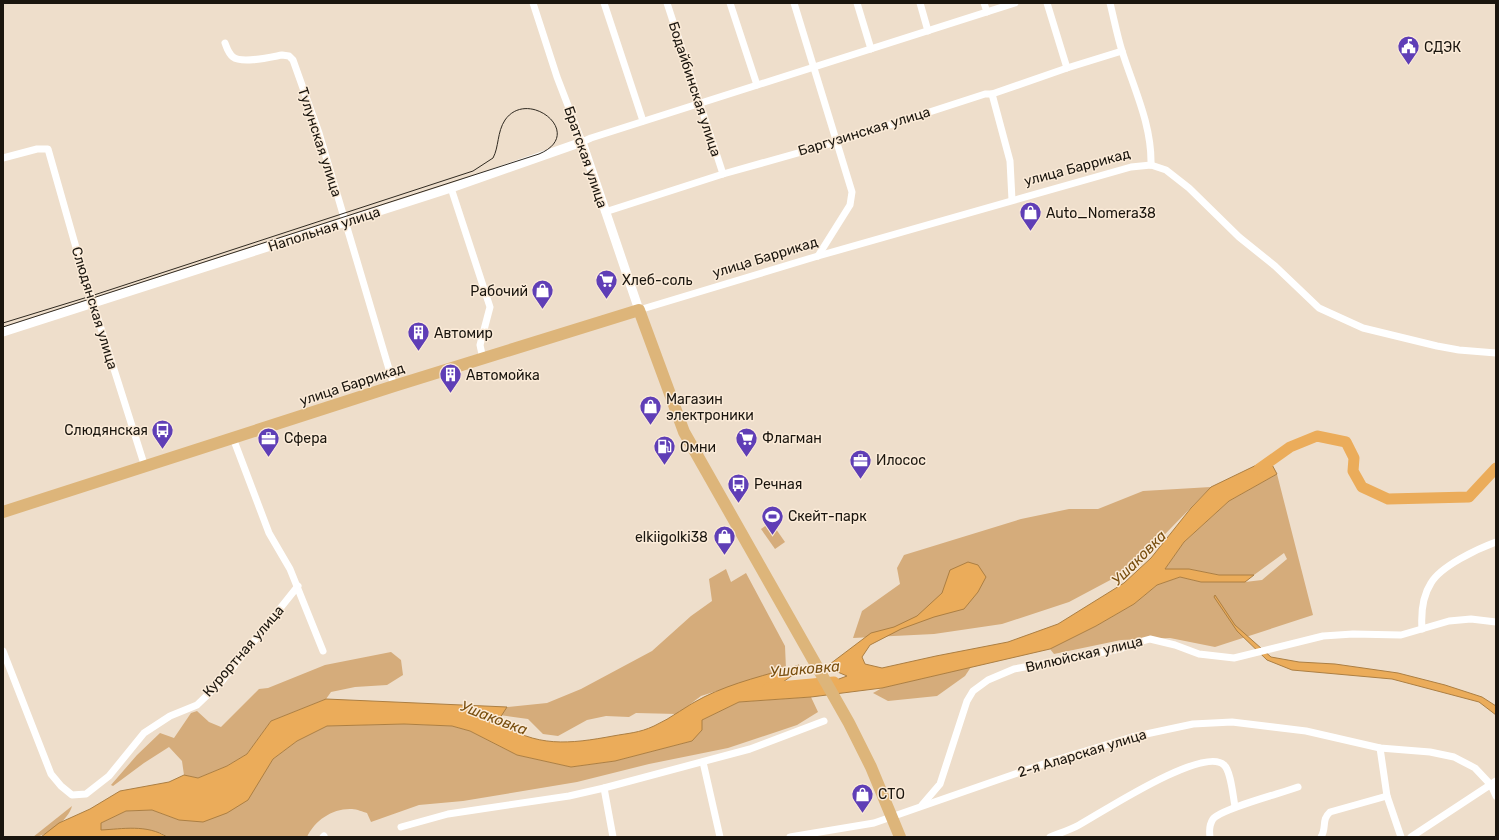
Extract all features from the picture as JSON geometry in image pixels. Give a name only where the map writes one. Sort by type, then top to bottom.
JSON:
[{"type":"main road","name":"улица Баррикад","points":[[3,512],[394,386],[639,310]]},
{"type":"main road","points":[[639,310],[684,432],[849,723],[871,767],[900,837]]},
{"type":"street","name":"Братская улица","points":[[533,3],[557,77],[582,142],[639,310]]},
{"type":"street","points":[[604,3],[643,121]]},
{"type":"street","name":"Бодайбинская улица","points":[[667,3],[723,174]]},
{"type":"street","points":[[730,3],[758,85]]},
{"type":"street","points":[[794,3],[852,192],[850,205],[818,256]]},
{"type":"street","points":[[857,3],[871,49]]},
{"type":"street","points":[[920,3],[928,31]]},
{"type":"street","points":[[984,3],[987,12]]},
{"type":"street","name":"Напольная улица","points":[[3,332],[451,188],[643,121],[1015,3]]},
{"type":"street","points":[[1047,3],[1067,68]]},
{"type":"street","points":[[1110,3],[1122,51],[1146,123],[1151,153],[1150,165],[1166,170],[1189,188],[1239,237],[1275,266],[1319,308],[1363,328],[1383,331],[1437,346],[1459,350],[1496,352]]},
{"type":"street","name":"Тулунская улица","points":[[225,43],[229,53],[234,58],[242,60],[282,55],[288,56],[293,60],[319,134],[394,386]]},
{"type":"street","name":"Баргузинская улица","points":[[605,212],[723,174],[837,142],[985,94],[992,94],[1122,51]]},
{"type":"street","points":[[992,94],[1010,161],[1012,200]]},
{"type":"street","name":"Слюдянская улица","points":[[3,158],[37,149],[48,149],[93,303],[145,467]]},
{"type":"street","name":"улица Баррикад","points":[[639,310],[1012,200],[1131,167],[1150,165]]},
{"type":"street","points":[[451,188],[490,307],[480,345],[483,359]]},
{"type":"street","name":"Курортная улица","points":[[233,438],[269,532],[298,586],[323,651]]},
{"type":"street","points":[[1422,629],[1423,606],[1426,591],[1434,579],[1455,563],[1496,542]]},
{"type":"street","name":"Курортная улица","points":[[3,651],[52,774],[61,786],[72,795],[86,794],[109,776],[144,733],[170,716],[197,705],[222,681],[298,586]]},
{"type":"street","name":"Вилюйская улица","points":[[940,784],[967,701],[973,691],[988,680],[1014,669],[1120,649],[1150,639],[1175,645],[1199,654],[1223,658],[1242,657],[1322,636],[1353,634],[1401,635],[1441,622],[1460,619],[1496,622]]},
{"type":"street","points":[[401,827],[448,814],[569,796],[604,788],[750,749],[824,721]]},
{"type":"street","name":"2-я Аларская улица","points":[[790,837],[855,827],[892,818],[922,805],[1073,754],[1132,737],[1193,724],[1232,722],[1306,731],[1380,748],[1430,752],[1454,757],[1475,768],[1494,783],[1496,796]]},
{"type":"street","points":[[1380,748],[1387,796],[1401,837]]},
{"type":"street","points":[[703,762],[720,837]]},
{"type":"street","points":[[1050,837],[1078,825],[1154,781],[1200,762],[1217,762],[1224,764],[1228,771],[1235,806]]},
{"type":"street","points":[[1411,837],[1494,783]]},
{"type":"street","points":[[922,805],[940,784],[949,796]]},
{"type":"street","points":[[1210,837],[1209,827],[1214,818],[1235,806],[1256,802],[1298,787]]},
{"type":"street","points":[[604,788],[613,837]]},
{"type":"street","points":[[1321,837],[1324,831],[1323,822],[1325,816],[1330,812],[1387,796]]},
{"type":"shaded area","points":[[1277,474],[1313,615],[1215,647],[1170,638],[1121,640],[1054,654],[1050,649],[1096,626],[1134,604],[1157,585],[1180,577],[1201,582],[1245,582],[1262,580],[1287,559],[1284,553],[1254,575],[1219,575],[1189,569],[1165,569],[1184,542],[1229,501]]},
{"type":"shaded area","points":[[1211,487],[1131,569],[1069,602],[1002,624],[934,634],[853,638],[862,611],[900,584],[897,568],[904,555],[1021,519],[1069,509],[1098,509],[1143,491]]},
{"type":"shaded area","name":"Скейт-парк","points":[[771,522],[785,542],[775,549],[761,529]]},
{"type":"shaded area","points":[[726,569],[731,582],[746,573],[785,646],[786,669],[701,696],[677,714],[636,713],[629,717],[606,716],[587,720],[558,736],[543,734],[528,719],[500,715],[507,707],[547,703],[581,689],[652,651],[691,616],[712,601],[709,579]]},
{"type":"shaded area","points":[[391,652],[401,660],[403,675],[387,685],[355,687],[331,692],[326,699],[271,721],[247,754],[227,766],[198,778],[184,775],[182,761],[169,747],[113,786],[111,785],[137,755],[160,733],[174,738],[191,713],[197,711],[209,722],[221,727],[259,689],[268,688],[325,665]]},
{"type":"shaded area","points":[[971,667],[965,676],[937,696],[888,701],[873,693],[882,688]]},
{"type":"shaded area","points":[[811,697],[818,712],[797,725],[728,748],[649,764],[577,782],[463,801],[419,805],[371,822],[367,813],[354,809],[345,809],[325,816],[315,825],[307,837],[167,837],[161,833],[100,830],[101,823],[126,811],[152,810],[179,820],[263,774],[273,759],[297,741],[327,726],[404,724],[452,726],[470,731],[517,755],[571,767],[615,761],[692,741],[702,720],[739,702]]},
{"type":"shaded area","points":[[72,806],[62,822],[51,831],[33,837]]},
{"type":"water","points":[[1269,459],[1277,474],[1229,501],[1184,542],[1165,569],[1189,569],[1219,575],[1254,575],[1245,582],[1201,582],[1180,577],[1157,585],[1134,604],[1096,626],[1050,649],[882,688],[811,697],[739,702],[702,720],[702,730],[692,741],[615,761],[571,767],[517,755],[470,731],[452,726],[404,724],[327,726],[297,741],[273,759],[248,800],[227,813],[203,822],[179,820],[152,810],[126,811],[101,823],[101,830],[134,828],[151,830],[167,837],[41,837],[59,823],[90,809],[120,791],[169,782],[184,775],[198,778],[227,766],[247,754],[271,721],[326,699],[507,707],[498,721],[512,730],[539,740],[567,742],[597,739],[644,730],[661,723],[698,700],[715,692],[739,683],[799,665],[797,672],[783,682],[782,691],[820,686],[847,676],[826,667],[871,633],[894,627],[917,616],[942,593],[950,570],[968,562],[978,565],[986,577],[978,592],[964,609],[934,617],[901,629],[870,645],[862,657],[865,664],[882,668],[1008,642],[1058,624],[1124,583],[1151,558],[1191,508],[1211,487]]},
{"type":"water","points":[[1215,595],[1235,625],[1271,657],[1299,662],[1335,664],[1398,673],[1445,685],[1482,697],[1496,706],[1496,715],[1479,702],[1392,679],[1292,670],[1267,660],[1237,631],[1214,597]]},
{"type":"waterway","name":"Ушаковка","points":[[1259,469],[1290,447],[1317,436],[1346,442],[1354,458],[1353,471],[1362,487],[1388,499],[1469,497],[1496,468]]},
{"type":"waterway","name":"Ушаковка","points":[[768,688],[834,682]]},
{"type":"tram line","points":[[3,323],[91,296],[473,171],[493,158],[502,125],[505,120],[515,111],[527,109],[539,111],[549,117],[555,126],[557,136],[552,145],[539,154],[3,327]]},
{"type":"place","name":"СДЭК","points":[[1408,66]]},
{"type":"place","name":"Auto_Nomera38","points":[[1031,232]]},
{"type":"place","name":"Хлеб-соль","points":[[606,300]]},
{"type":"place","name":"Рабочий","points":[[543,310]]},
{"type":"place","name":"Автомир","points":[[418,352]]},
{"type":"place","name":"Автомойка","points":[[450,394]]},
{"type":"place","name":"Магазин электроники","points":[[650,426]]},
{"type":"place","name":"Слюдянская","points":[[163,450]]},
{"type":"place","name":"Сфера","points":[[269,458]]},
{"type":"place","name":"Флагман","points":[[746,458]]},
{"type":"place","name":"Омни","points":[[665,466]]},
{"type":"place","name":"Илосос","points":[[860,480]]},
{"type":"place","name":"Речная","points":[[738,504]]},
{"type":"place","name":"Скейт-парк","points":[[773,536]]},
{"type":"place","name":"elkiigolki38","points":[[724,556]]},
{"type":"place","name":"СТО","points":[[862,814]]}]
